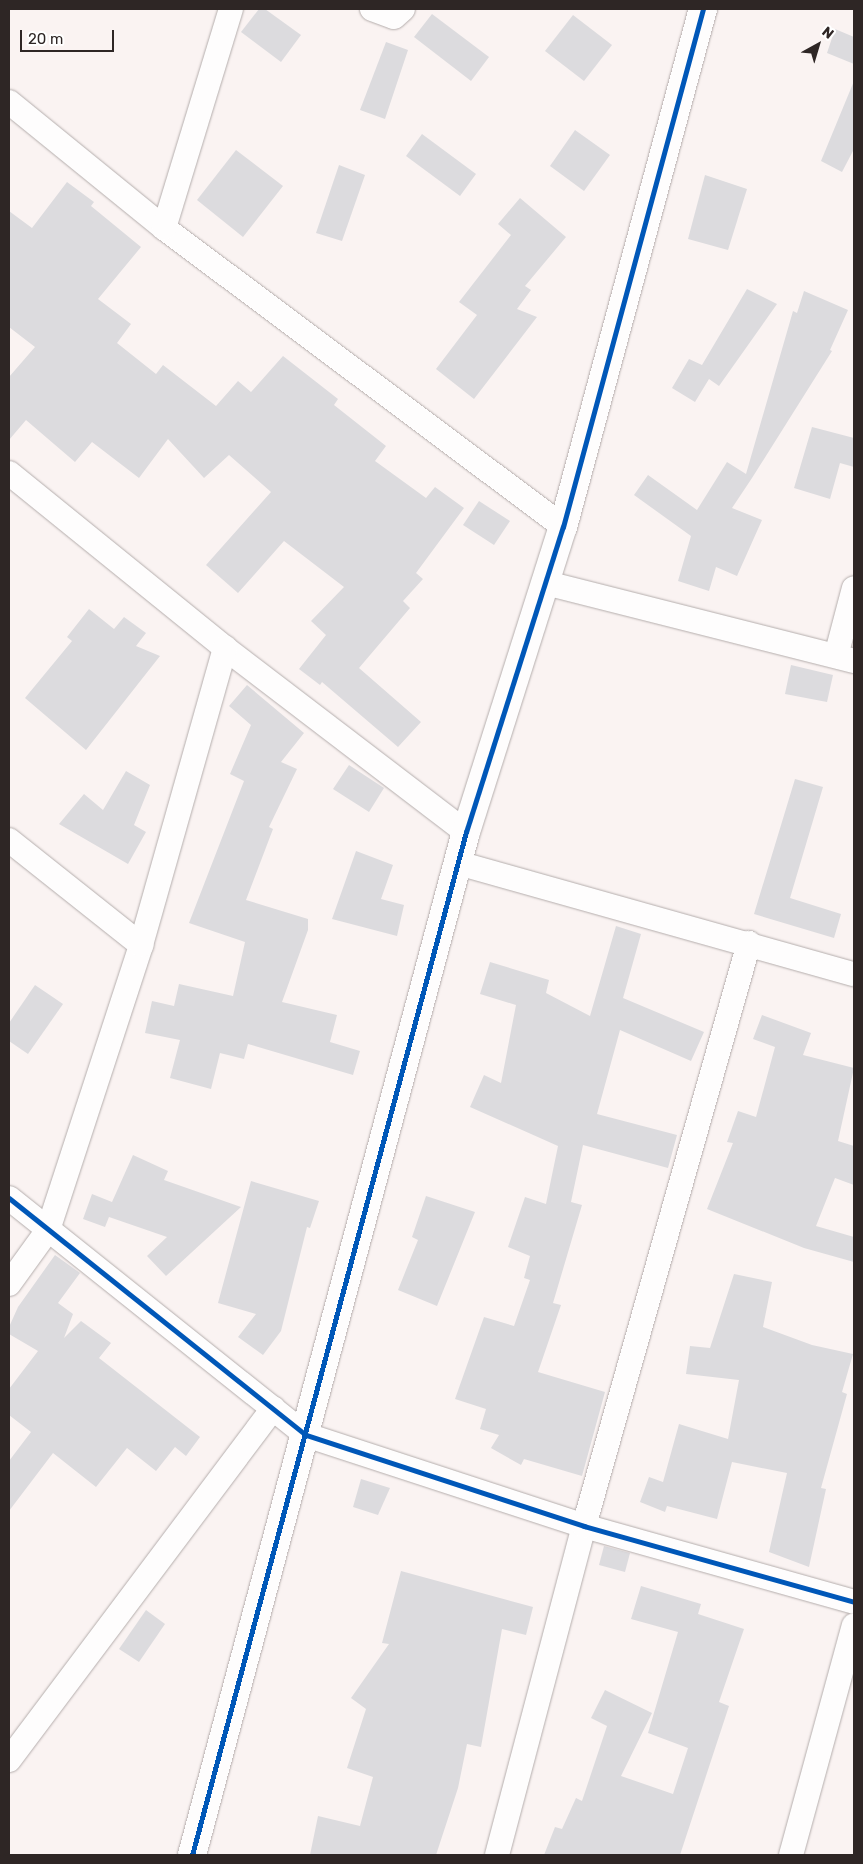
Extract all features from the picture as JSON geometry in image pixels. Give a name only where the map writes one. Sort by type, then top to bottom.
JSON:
[{"type":"street","points":[[164,228],[231,9]]},
{"type":"street","points":[[372,9],[394,17],[403,9]]},
{"type":"street","points":[[192,1855],[466,832],[563,528],[703,9]]},
{"type":"street","points":[[9,102],[164,228],[563,528]]},
{"type":"street","points":[[9,473],[225,648],[466,832]]},
{"type":"street","points":[[546,583],[845,658],[854,588]]},
{"type":"street","points":[[9,1284],[48,1230],[141,945],[225,648]]},
{"type":"street","points":[[9,840],[141,945]]},
{"type":"street","points":[[458,863],[854,974]]},
{"type":"street","points":[[497,1855],[584,1526],[749,944]]},
{"type":"street","points":[[9,1198],[306,1435],[584,1526],[854,1602]]},
{"type":"street","points":[[9,1760],[273,1408]]},
{"type":"street","points":[[791,1855],[854,1625]]},
{"type":"building","points":[[259,9],[265,9],[301,35],[281,62],[241,32]]},
{"type":"building","points":[[432,14],[489,57],[471,81],[414,37]]},
{"type":"building","points":[[573,15],[612,45],[584,81],[545,51]]},
{"type":"building","points":[[835,29],[854,37],[854,64],[827,53]]},
{"type":"building","points":[[386,42],[408,50],[385,119],[360,110]]},
{"type":"building","points":[[854,81],[854,149],[842,172],[821,161]]},
{"type":"building","points":[[575,130],[610,155],[584,191],[550,166]]},
{"type":"building","points":[[422,134],[476,174],[460,196],[406,156]]},
{"type":"building","points":[[236,150],[283,186],[243,237],[197,200]]},
{"type":"building","points":[[339,165],[365,175],[342,241],[316,233]]},
{"type":"building","points":[[705,175],[747,189],[728,250],[688,239]]},
{"type":"building","points":[[67,182],[94,202],[91,206],[141,247],[98,299],[131,324],[117,343],[156,374],[163,365],[216,406],[238,381],[251,392],[283,356],[338,399],[334,405],[386,446],[375,461],[426,498],[435,487],[464,508],[416,573],[423,579],[403,601],[410,608],[359,668],[421,722],[398,747],[322,682],[320,685],[299,669],[326,635],[311,621],[344,587],[284,541],[238,593],[206,565],[271,492],[229,455],[204,478],[168,439],[139,478],[92,442],[75,462],[26,420],[9,440],[9,377],[35,347],[9,327],[9,211],[32,228]]},
{"type":"building","points":[[520,198],[566,237],[525,286],[531,290],[517,309],[537,317],[474,399],[436,369],[477,315],[459,302],[511,235],[498,224]]},
{"type":"building","points":[[747,289],[777,304],[719,386],[709,379],[695,402],[672,388],[689,359],[702,365]]},
{"type":"building","points":[[804,291],[848,310],[830,350],[832,351],[732,508],[762,520],[737,576],[716,567],[709,591],[678,581],[691,536],[634,495],[648,475],[697,510],[727,462],[746,474],[793,311],[797,313]]},
{"type":"building","points":[[812,427],[854,438],[854,467],[840,463],[830,499],[794,488]]},
{"type":"building","points":[[479,501],[510,521],[494,545],[463,525]]},
{"type":"building","points":[[89,609],[114,629],[124,617],[146,633],[136,646],[160,656],[86,750],[25,698],[72,641],[67,637]]},
{"type":"building","points":[[791,665],[833,675],[827,702],[785,694]]},
{"type":"building","points":[[247,685],[304,733],[281,762],[297,769],[269,827],[273,829],[246,900],[308,919],[308,930],[282,1002],[337,1015],[330,1042],[360,1051],[353,1075],[248,1044],[244,1059],[220,1053],[211,1089],[170,1078],[180,1040],[145,1033],[152,1001],[174,1006],[179,984],[233,996],[245,942],[189,923],[244,781],[230,774],[251,725],[229,706]]},
{"type":"building","points":[[349,765],[384,788],[369,812],[333,789]]},
{"type":"building","points":[[126,771],[150,785],[134,825],[146,832],[128,864],[59,824],[84,794],[103,810]]},
{"type":"building","points":[[795,779],[823,787],[790,898],[841,914],[834,938],[754,914]]},
{"type":"building","points":[[356,851],[393,865],[381,899],[404,905],[397,936],[332,919]]},
{"type":"building","points":[[616,926],[641,934],[623,998],[704,1032],[691,1061],[620,1030],[597,1114],[677,1135],[668,1168],[583,1145],[571,1202],[582,1205],[553,1303],[561,1305],[538,1372],[605,1392],[582,1476],[524,1459],[521,1465],[491,1448],[499,1435],[480,1429],[486,1409],[455,1399],[484,1317],[514,1326],[530,1280],[524,1278],[530,1256],[508,1247],[525,1197],[546,1204],[558,1146],[470,1107],[484,1075],[501,1083],[516,1005],[480,994],[490,962],[549,980],[546,993],[590,1016]]},
{"type":"building","points":[[35,985],[63,1004],[28,1054],[9,1041],[9,1023]]},
{"type":"building","points":[[762,1015],[811,1033],[803,1055],[854,1068],[838,1141],[854,1146],[854,1185],[835,1178],[816,1226],[854,1237],[854,1262],[804,1248],[707,1209],[733,1143],[727,1142],[738,1111],[756,1117],[775,1047],[753,1039]]},
{"type":"building","points":[[133,1155],[168,1171],[164,1180],[241,1207],[166,1276],[147,1256],[167,1237],[109,1217],[105,1227],[83,1219],[92,1194],[112,1202]]},
{"type":"building","points":[[251,1181],[319,1201],[310,1228],[307,1227],[281,1331],[263,1355],[238,1337],[256,1314],[218,1303]]},
{"type":"building","points":[[426,1196],[475,1212],[437,1306],[398,1290],[418,1240],[412,1237]]},
{"type":"building","points":[[55,1255],[80,1273],[58,1303],[73,1314],[64,1338],[81,1321],[111,1343],[99,1358],[200,1437],[186,1456],[175,1447],[156,1471],[127,1448],[96,1487],[53,1453],[9,1511],[9,1461],[31,1432],[9,1415],[9,1389],[38,1351],[9,1334],[9,1327],[18,1307]]},
{"type":"building","points":[[734,1274],[772,1282],[763,1327],[812,1345],[853,1354],[842,1392],[847,1394],[821,1488],[826,1489],[809,1567],[769,1552],[787,1473],[732,1462],[717,1519],[667,1506],[665,1512],[640,1502],[649,1477],[663,1482],[679,1424],[728,1439],[739,1380],[686,1374],[690,1346],[710,1348]]},
{"type":"building","points":[[361,1479],[390,1488],[378,1515],[353,1507]]},
{"type":"building","points":[[604,1546],[630,1553],[625,1572],[599,1565]]},
{"type":"building","points":[[401,1571],[533,1607],[526,1635],[502,1629],[481,1747],[467,1744],[458,1788],[436,1855],[310,1855],[318,1816],[360,1826],[373,1777],[347,1768],[366,1709],[351,1698],[389,1644],[382,1643]]},
{"type":"building","points":[[641,1586],[701,1604],[698,1614],[744,1629],[719,1702],[729,1706],[680,1855],[544,1855],[555,1827],[562,1829],[576,1798],[582,1801],[607,1726],[591,1718],[605,1690],[652,1713],[621,1776],[673,1794],[688,1748],[648,1733],[678,1632],[631,1619]]},
{"type":"building","points":[[146,1610],[165,1624],[139,1662],[119,1649]]},
{"type":"cycle path","points":[[192,1855],[466,832],[563,527],[703,9]]},
{"type":"cycle path","points":[[9,1198],[306,1435],[584,1526],[854,1602]]}]
